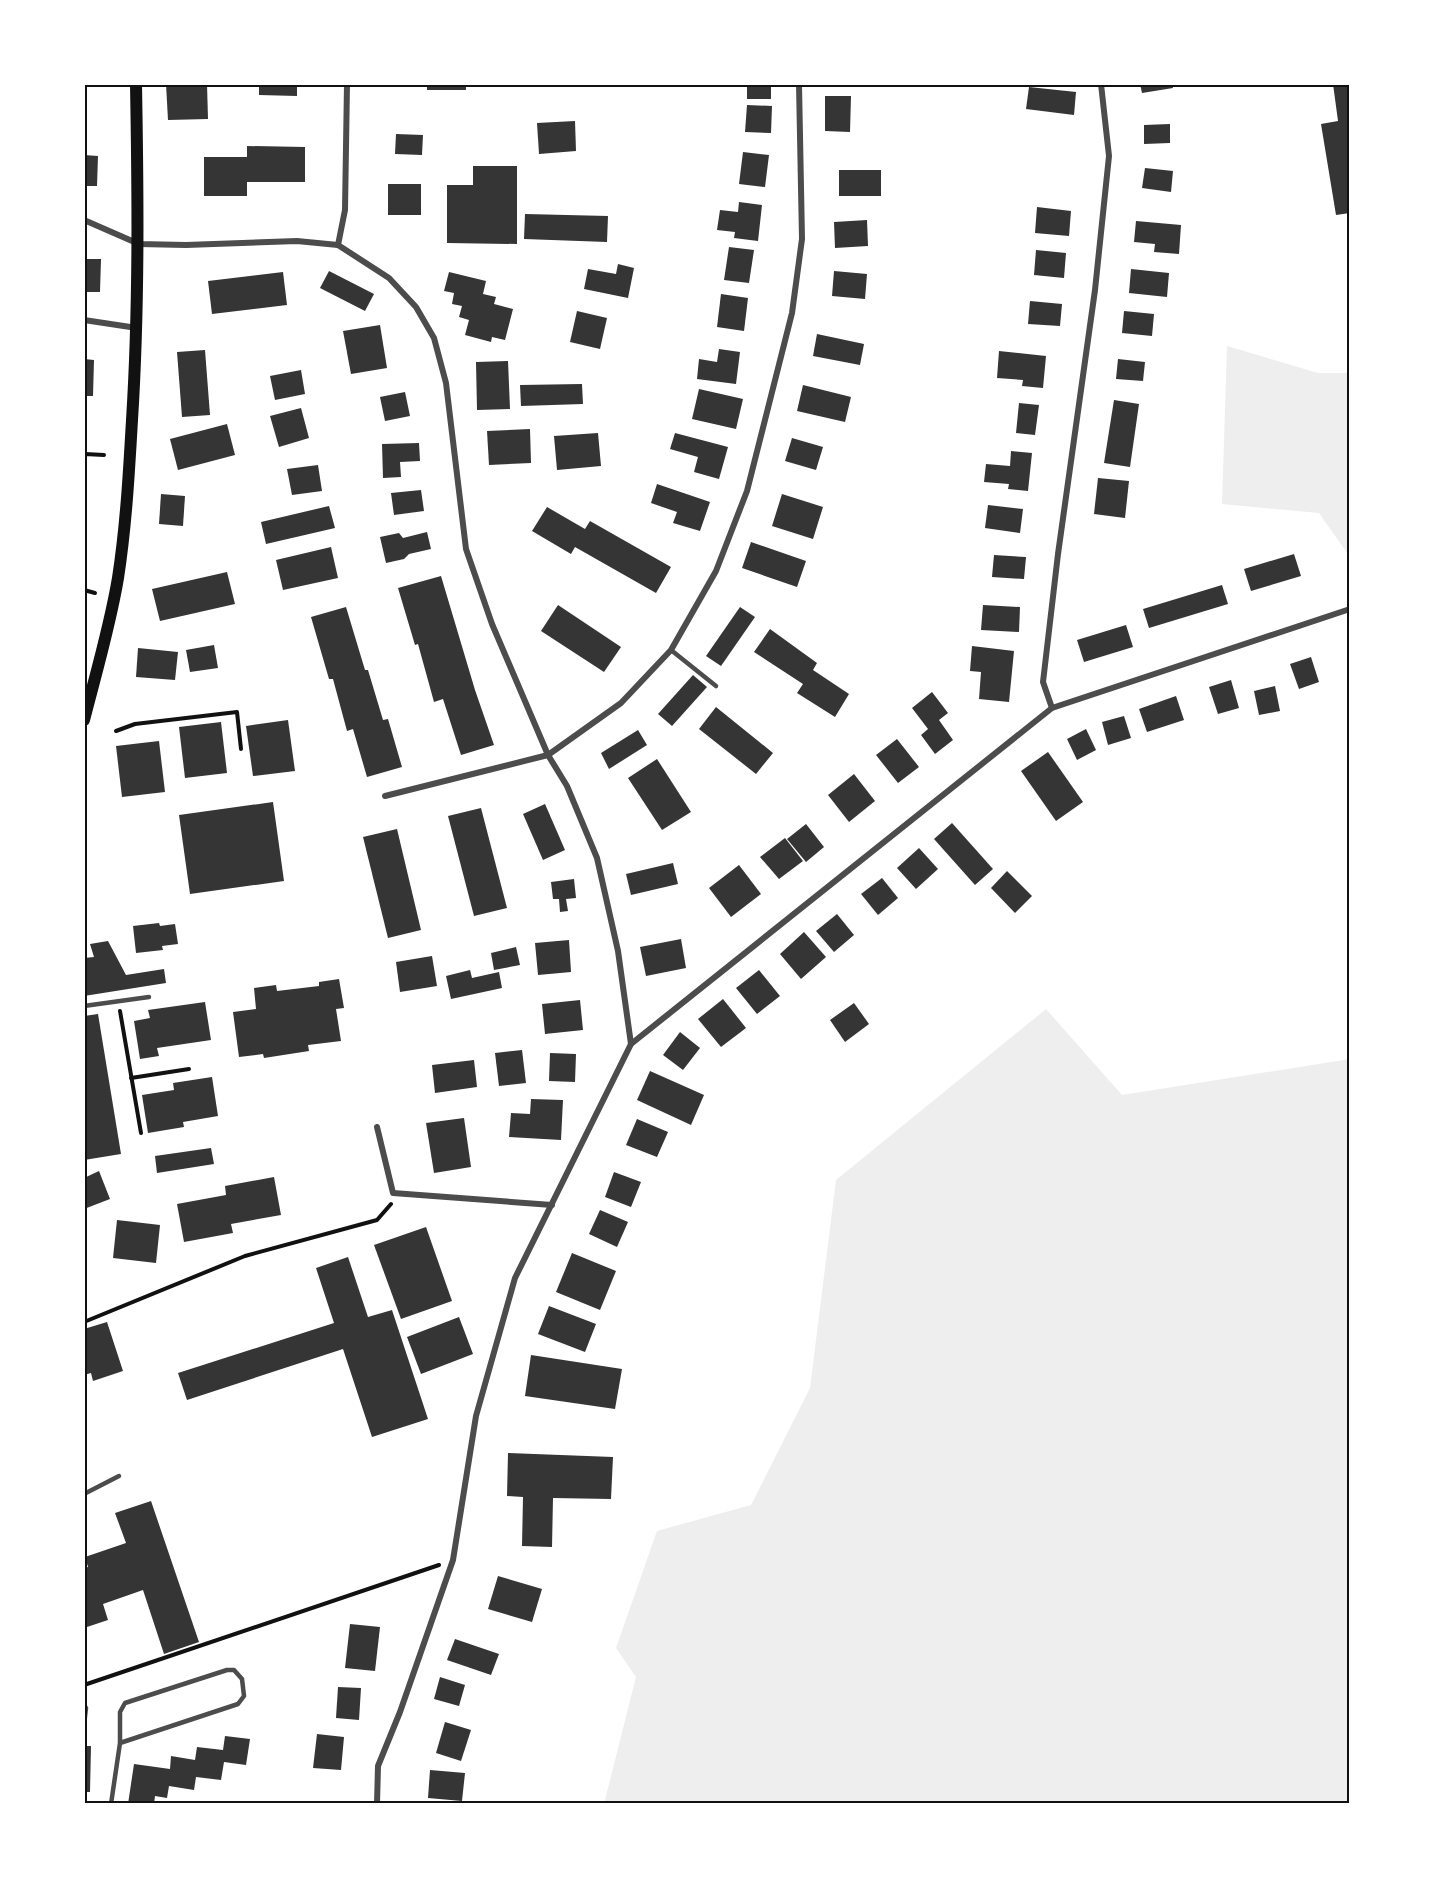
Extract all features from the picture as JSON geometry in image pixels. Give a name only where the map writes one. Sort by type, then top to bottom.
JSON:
[{"type":"main road","points":[[84,720],[108,631],[122,553],[128,492],[139,244],[136,84]]},
{"type":"street","points":[[338,245],[345,210],[347,84]]},
{"type":"street","points":[[385,796],[549,755],[621,703],[671,651],[716,572],[747,491],[792,313],[802,240],[798,84]]},
{"type":"street","points":[[1052,708],[1043,682],[1058,555],[1095,291],[1109,156],[1101,84]]},
{"type":"street","points":[[84,220],[139,244],[186,245],[297,241],[338,245],[389,278],[416,307],[434,338],[446,382],[466,549],[492,624],[549,755],[567,786],[597,858],[618,951],[631,1044]]},
{"type":"street","points":[[84,320],[137,328]]},
{"type":"street","points":[[377,1804],[378,1766],[400,1712],[453,1560],[477,1416],[515,1278],[631,1044],[1052,708],[1350,609]]},
{"type":"street","points":[[377,1127],[393,1193],[552,1205]]},
{"type":"lane","points":[[671,651],[716,686]]},
{"type":"lane","points":[[84,1006],[149,997]]},
{"type":"lane","points":[[84,1494],[119,1476]]},
{"type":"lane","points":[[111,1804],[120,1743],[120,1712],[125,1703],[227,1670],[234,1670],[242,1678],[244,1696],[238,1704],[120,1743]]},
{"type":"lane","points":[[84,1705],[86,1708],[84,1725]]},
{"type":"path","points":[[84,466],[84,454],[104,455]]},
{"type":"path","points":[[84,590],[95,593]]},
{"type":"path","points":[[116,731],[135,724],[237,712],[241,749]]},
{"type":"path","points":[[119,1002],[141,1133]]},
{"type":"path","points":[[131,1078],[189,1069]]},
{"type":"path","points":[[84,1322],[245,1256],[377,1220],[390,1207],[393,1193]]},
{"type":"path","points":[[84,1685],[453,1560]]},
{"type":"shaded area","points":[[1227,346],[1318,373],[1350,373],[1350,557],[1319,513],[1222,504]]},
{"type":"shaded area","points":[[1046,1009],[1122,1095],[1350,1059],[1350,1804],[604,1804],[636,1677],[616,1648],[657,1531],[751,1505],[810,1388],[836,1180]]},
{"type":"building","points":[[166,84],[207,84],[208,119],[168,120]]},
{"type":"building","points":[[259,84],[297,84],[297,96],[259,95]]},
{"type":"building","points":[[427,84],[466,84],[466,90],[427,90]]},
{"type":"building","points":[[747,84],[771,84],[771,99],[747,99]]},
{"type":"building","points":[[1140,84],[1172,84],[1173,88],[1142,93]]},
{"type":"building","points":[[1333,84],[1350,84],[1350,213],[1336,215],[1321,124],[1338,121]]},
{"type":"building","points":[[1029,87],[1076,92],[1074,115],[1026,109]]},
{"type":"building","points":[[825,96],[851,96],[850,132],[825,131]]},
{"type":"building","points":[[747,105],[772,106],[771,133],[745,132]]},
{"type":"building","points":[[575,121],[576,151],[539,154],[537,123]]},
{"type":"building","points":[[1170,124],[1170,143],[1144,144],[1144,125]]},
{"type":"building","points":[[396,134],[423,135],[422,155],[395,154]]},
{"type":"building","points":[[247,146],[305,147],[305,182],[247,182],[247,196],[204,196],[204,157],[247,157]]},
{"type":"building","points":[[743,152],[769,155],[765,187],[739,184]]},
{"type":"building","points":[[84,155],[98,156],[97,186],[84,186]]},
{"type":"building","points":[[473,166],[517,166],[517,244],[447,243],[447,185],[473,185]]},
{"type":"building","points":[[1145,168],[1173,171],[1171,192],[1142,188]]},
{"type":"building","points":[[839,170],[881,170],[881,196],[839,196]]},
{"type":"building","points":[[388,184],[421,184],[421,215],[388,215]]},
{"type":"building","points":[[739,202],[762,205],[758,241],[734,238],[735,232],[717,230],[720,210],[738,212]]},
{"type":"building","points":[[1037,207],[1071,211],[1069,236],[1035,233]]},
{"type":"building","points":[[525,214],[608,216],[607,242],[524,239]]},
{"type":"building","points":[[867,220],[868,246],[835,248],[834,222]]},
{"type":"building","points":[[1136,221],[1181,225],[1179,254],[1154,252],[1155,244],[1134,242]]},
{"type":"building","points":[[729,247],[754,250],[749,283],[724,280]]},
{"type":"building","points":[[1036,250],[1066,253],[1064,278],[1034,275]]},
{"type":"building","points":[[84,259],[101,259],[100,292],[84,292]]},
{"type":"building","points":[[618,264],[634,268],[628,298],[584,289],[588,269],[616,274]]},
{"type":"building","points":[[1131,269],[1169,273],[1167,297],[1129,293]]},
{"type":"building","points":[[329,271],[374,294],[365,311],[320,288]]},
{"type":"building","points":[[834,271],[867,274],[865,299],[832,296]]},
{"type":"building","points":[[283,272],[287,305],[212,314],[208,281]]},
{"type":"building","points":[[449,272],[486,281],[483,294],[496,297],[494,304],[513,309],[505,340],[492,337],[491,342],[465,335],[469,320],[459,317],[462,306],[452,304],[454,293],[444,291]]},
{"type":"building","points":[[721,294],[748,298],[744,331],[717,327]]},
{"type":"building","points":[[1030,301],[1062,304],[1060,326],[1028,324]]},
{"type":"building","points":[[577,311],[607,318],[600,349],[570,342]]},
{"type":"building","points":[[1124,311],[1154,314],[1152,336],[1122,333]]},
{"type":"building","points":[[380,325],[387,368],[351,374],[343,331]]},
{"type":"building","points":[[817,334],[864,344],[860,365],[813,356]]},
{"type":"building","points":[[719,349],[740,352],[736,384],[697,379],[699,359],[717,362]]},
{"type":"building","points":[[205,350],[210,415],[182,417],[177,352]]},
{"type":"building","points":[[999,351],[1046,356],[1043,388],[1022,386],[1023,380],[997,378]]},
{"type":"building","points":[[84,359],[94,360],[93,396],[84,396]]},
{"type":"building","points":[[1118,359],[1145,362],[1143,381],[1116,379]]},
{"type":"building","points":[[508,361],[510,409],[477,410],[476,362]]},
{"type":"building","points":[[301,370],[305,394],[275,400],[270,376]]},
{"type":"building","points":[[582,384],[583,404],[521,406],[520,385]]},
{"type":"building","points":[[803,385],[851,397],[845,422],[797,411]]},
{"type":"building","points":[[699,389],[743,399],[736,429],[692,419]]},
{"type":"building","points":[[405,392],[410,416],[385,421],[380,397]]},
{"type":"building","points":[[1114,400],[1139,404],[1130,467],[1104,463]]},
{"type":"building","points":[[1019,403],[1039,405],[1035,435],[1016,433]]},
{"type":"building","points":[[301,408],[309,438],[279,447],[270,416]]},
{"type":"building","points":[[227,424],[235,455],[178,470],[170,439]]},
{"type":"building","points":[[530,429],[531,463],[489,465],[487,431]]},
{"type":"building","points":[[598,433],[601,466],[557,470],[554,436]]},
{"type":"building","points":[[675,433],[728,447],[719,479],[694,472],[698,457],[670,449]]},
{"type":"building","points":[[792,438],[823,447],[816,470],[785,461]]},
{"type":"building","points":[[419,443],[420,461],[400,462],[401,477],[383,478],[382,444]]},
{"type":"building","points":[[1011,451],[1032,453],[1028,491],[1008,489],[1009,484],[984,482],[986,464],[1010,466]]},
{"type":"building","points":[[318,465],[322,491],[292,495],[287,469]]},
{"type":"building","points":[[1098,478],[1129,481],[1125,518],[1094,514]]},
{"type":"building","points":[[657,484],[710,502],[700,531],[673,523],[677,512],[651,503]]},
{"type":"building","points":[[421,490],[424,511],[394,515],[391,493]]},
{"type":"building","points":[[161,494],[185,496],[183,526],[159,524]]},
{"type":"building","points":[[782,494],[823,507],[813,539],[772,526]]},
{"type":"building","points":[[988,505],[1023,509],[1020,533],[985,528]]},
{"type":"building","points":[[329,506],[335,528],[266,544],[261,522]]},
{"type":"building","points":[[547,507],[585,529],[590,521],[671,567],[656,593],[575,547],[571,554],[532,531]]},
{"type":"building","points":[[427,532],[431,549],[386,563],[380,537],[399,533],[403,538]]},
{"type":"building","points":[[751,542],[806,561],[797,587],[742,568]]},
{"type":"building","points":[[331,547],[338,578],[283,590],[276,560]]},
{"type":"building","points":[[1294,554],[1301,576],[1251,591],[1244,569]]},
{"type":"building","points":[[994,555],[1026,557],[1024,579],[992,577]]},
{"type":"building","points":[[227,572],[235,604],[160,621],[152,589]]},
{"type":"building","points":[[441,576],[494,745],[461,755],[443,699],[434,702],[418,644],[415,645],[398,588]]},
{"type":"building","points":[[1222,585],[1228,604],[1149,628],[1143,609]]},
{"type":"building","points":[[558,605],[621,647],[604,672],[541,631]]},
{"type":"building","points":[[983,605],[1020,607],[1019,632],[981,630]]},
{"type":"building","points":[[346,607],[365,670],[368,670],[383,720],[388,719],[402,767],[367,777],[353,729],[347,731],[333,679],[329,679],[311,617]]},
{"type":"building","points":[[740,607],[755,617],[721,666],[706,656]]},
{"type":"building","points":[[1126,625],[1133,647],[1084,662],[1077,640]]},
{"type":"building","points":[[770,629],[817,663],[813,670],[849,694],[835,717],[797,693],[803,684],[754,652]]},
{"type":"building","points":[[214,645],[218,668],[190,672],[186,650]]},
{"type":"building","points":[[972,646],[1014,651],[1009,702],[979,699],[981,672],[970,671]]},
{"type":"building","points":[[138,648],[178,652],[175,680],[136,677]]},
{"type":"building","points":[[1311,657],[1319,682],[1299,689],[1290,664]]},
{"type":"building","points":[[693,675],[707,687],[672,726],[658,714]]},
{"type":"building","points":[[1231,680],[1239,708],[1218,714],[1209,687]]},
{"type":"building","points":[[1275,686],[1280,711],[1259,715],[1254,691]]},
{"type":"building","points":[[932,692],[948,713],[939,720],[953,740],[935,754],[921,735],[928,729],[912,708]]},
{"type":"building","points":[[1176,696],[1184,720],[1147,732],[1139,709]]},
{"type":"building","points":[[716,707],[773,753],[756,774],[699,729]]},
{"type":"building","points":[[1124,716],[1131,738],[1108,745],[1102,722]]},
{"type":"building","points":[[288,720],[295,771],[253,776],[246,726]]},
{"type":"building","points":[[221,722],[227,773],[185,778],[179,727]]},
{"type":"building","points":[[1086,729],[1096,750],[1077,760],[1067,739]]},
{"type":"building","points":[[638,730],[647,745],[609,769],[601,753]]},
{"type":"building","points":[[897,739],[919,767],[898,783],[876,755]]},
{"type":"building","points":[[159,741],[165,792],[122,797],[116,746]]},
{"type":"building","points":[[1048,752],[1083,802],[1056,821],[1021,771]]},
{"type":"building","points":[[657,759],[691,812],[662,830],[628,778]]},
{"type":"building","points":[[854,774],[875,801],[849,822],[828,795]]},
{"type":"building","points":[[273,802],[284,881],[190,894],[179,815]]},
{"type":"building","points":[[545,804],[565,850],[543,860],[523,814]]},
{"type":"building","points":[[481,808],[507,908],[474,916],[448,816]]},
{"type":"building","points":[[952,823],[993,869],[975,885],[934,839]]},
{"type":"building","points":[[806,824],[824,847],[806,862],[787,839]]},
{"type":"building","points":[[397,829],[421,930],[388,938],[363,837]]},
{"type":"building","points":[[785,838],[803,861],[779,879],[760,857]]},
{"type":"building","points":[[919,848],[938,869],[916,889],[897,868]]},
{"type":"building","points":[[673,863],[678,884],[631,895],[626,874]]},
{"type":"building","points":[[739,865],[761,894],[731,917],[709,888]]},
{"type":"building","points":[[1007,871],[1032,896],[1015,913],[991,888]]},
{"type":"building","points":[[882,878],[898,898],[878,915],[861,894]]},
{"type":"building","points":[[574,879],[576,898],[566,899],[568,911],[560,912],[559,899],[553,899],[551,882]]},
{"type":"building","points":[[837,914],[854,935],[834,952],[816,931]]},
{"type":"building","points":[[159,923],[160,926],[175,924],[178,944],[162,946],[163,950],[136,953],[133,926]]},
{"type":"building","points":[[804,932],[826,957],[801,979],[780,954]]},
{"type":"building","points":[[681,939],[686,968],[646,976],[640,947]]},
{"type":"building","points":[[569,940],[571,972],[538,975],[535,943]]},
{"type":"building","points":[[108,941],[126,975],[164,969],[166,983],[84,996],[84,958],[94,957],[90,944]]},
{"type":"building","points":[[516,947],[520,965],[494,970],[491,953]]},
{"type":"building","points":[[432,956],[437,986],[400,992],[396,962]]},
{"type":"building","points":[[470,970],[472,978],[499,972],[502,988],[451,999],[446,976]]},
{"type":"building","points":[[759,970],[780,996],[757,1014],[736,988]]},
{"type":"building","points":[[339,979],[344,1008],[336,1009],[341,1041],[308,1045],[309,1051],[264,1058],[263,1054],[239,1057],[233,1012],[256,1009],[254,988],[276,985],[277,991],[319,986],[319,982]]},
{"type":"building","points":[[723,999],[746,1028],[721,1047],[698,1019]]},
{"type":"building","points":[[580,1000],[583,1030],[545,1034],[542,1004]]},
{"type":"building","points":[[205,1002],[211,1040],[157,1048],[159,1056],[140,1059],[134,1021],[150,1018],[148,1010]]},
{"type":"building","points":[[854,1003],[869,1024],[845,1042],[830,1020]]},
{"type":"building","points":[[98,1014],[121,1154],[84,1160],[84,1016]]},
{"type":"building","points":[[680,1032],[700,1048],[683,1070],[663,1055]]},
{"type":"building","points":[[522,1050],[526,1083],[499,1086],[495,1053]]},
{"type":"building","points":[[550,1053],[576,1054],[575,1082],[549,1081]]},
{"type":"building","points":[[474,1060],[477,1087],[435,1093],[432,1065]]},
{"type":"building","points":[[650,1071],[704,1095],[691,1125],[637,1100]]},
{"type":"building","points":[[212,1077],[218,1116],[183,1122],[184,1127],[148,1133],[142,1095],[174,1090],[173,1083]]},
{"type":"building","points":[[531,1099],[563,1100],[561,1140],[509,1137],[511,1113],[530,1114]]},
{"type":"building","points":[[464,1118],[471,1167],[434,1173],[426,1123]]},
{"type":"building","points":[[637,1119],[668,1132],[657,1157],[626,1145]]},
{"type":"building","points":[[211,1148],[214,1164],[157,1173],[155,1156]]},
{"type":"building","points":[[99,1171],[110,1199],[84,1209],[84,1178]]},
{"type":"building","points":[[614,1172],[641,1182],[631,1207],[605,1197]]},
{"type":"building","points":[[274,1177],[281,1215],[231,1224],[233,1233],[184,1242],[177,1204],[226,1195],[225,1186]]},
{"type":"building","points":[[600,1210],[628,1222],[617,1247],[589,1234]]},
{"type":"building","points":[[117,1220],[160,1225],[156,1263],[113,1258]]},
{"type":"building","points":[[426,1227],[452,1301],[401,1319],[374,1245]]},
{"type":"building","points":[[572,1253],[616,1271],[600,1310],[556,1292]]},
{"type":"building","points":[[348,1257],[368,1317],[392,1310],[428,1419],[372,1437],[343,1349],[187,1400],[178,1373],[334,1323],[316,1268]]},
{"type":"building","points":[[549,1306],[596,1324],[585,1352],[538,1334]]},
{"type":"building","points":[[459,1317],[473,1354],[421,1374],[407,1337]]},
{"type":"building","points":[[107,1322],[123,1371],[93,1381],[91,1373],[84,1375],[84,1342],[87,1341],[84,1329]]},
{"type":"building","points":[[531,1355],[622,1369],[615,1409],[525,1396]]},
{"type":"building","points":[[508,1453],[613,1457],[611,1499],[553,1498],[552,1547],[522,1546],[523,1497],[507,1496]]},
{"type":"building","points":[[151,1501],[199,1642],[164,1654],[143,1590],[103,1604],[108,1620],[84,1628],[84,1568],[88,1567],[85,1557],[126,1543],[115,1513]]},
{"type":"building","points":[[498,1576],[542,1589],[532,1622],[488,1609]]},
{"type":"building","points":[[350,1624],[380,1627],[375,1671],[345,1668]]},
{"type":"building","points":[[455,1639],[499,1654],[491,1675],[447,1660]]},
{"type":"building","points":[[440,1677],[465,1685],[459,1706],[434,1699]]},
{"type":"building","points":[[338,1687],[361,1688],[359,1720],[336,1718]]},
{"type":"building","points":[[445,1722],[471,1730],[461,1761],[436,1753]]},
{"type":"building","points":[[317,1734],[344,1737],[341,1770],[313,1768]]},
{"type":"building","points":[[225,1736],[250,1739],[246,1765],[224,1762],[221,1780],[196,1777],[194,1790],[169,1786],[167,1798],[155,1796],[154,1804],[128,1804],[134,1764],[170,1769],[171,1756],[195,1760],[197,1747],[223,1750]]},
{"type":"building","points":[[84,1746],[91,1746],[90,1792],[84,1792]]},
{"type":"building","points":[[430,1770],[465,1773],[462,1801],[428,1798]]}]
